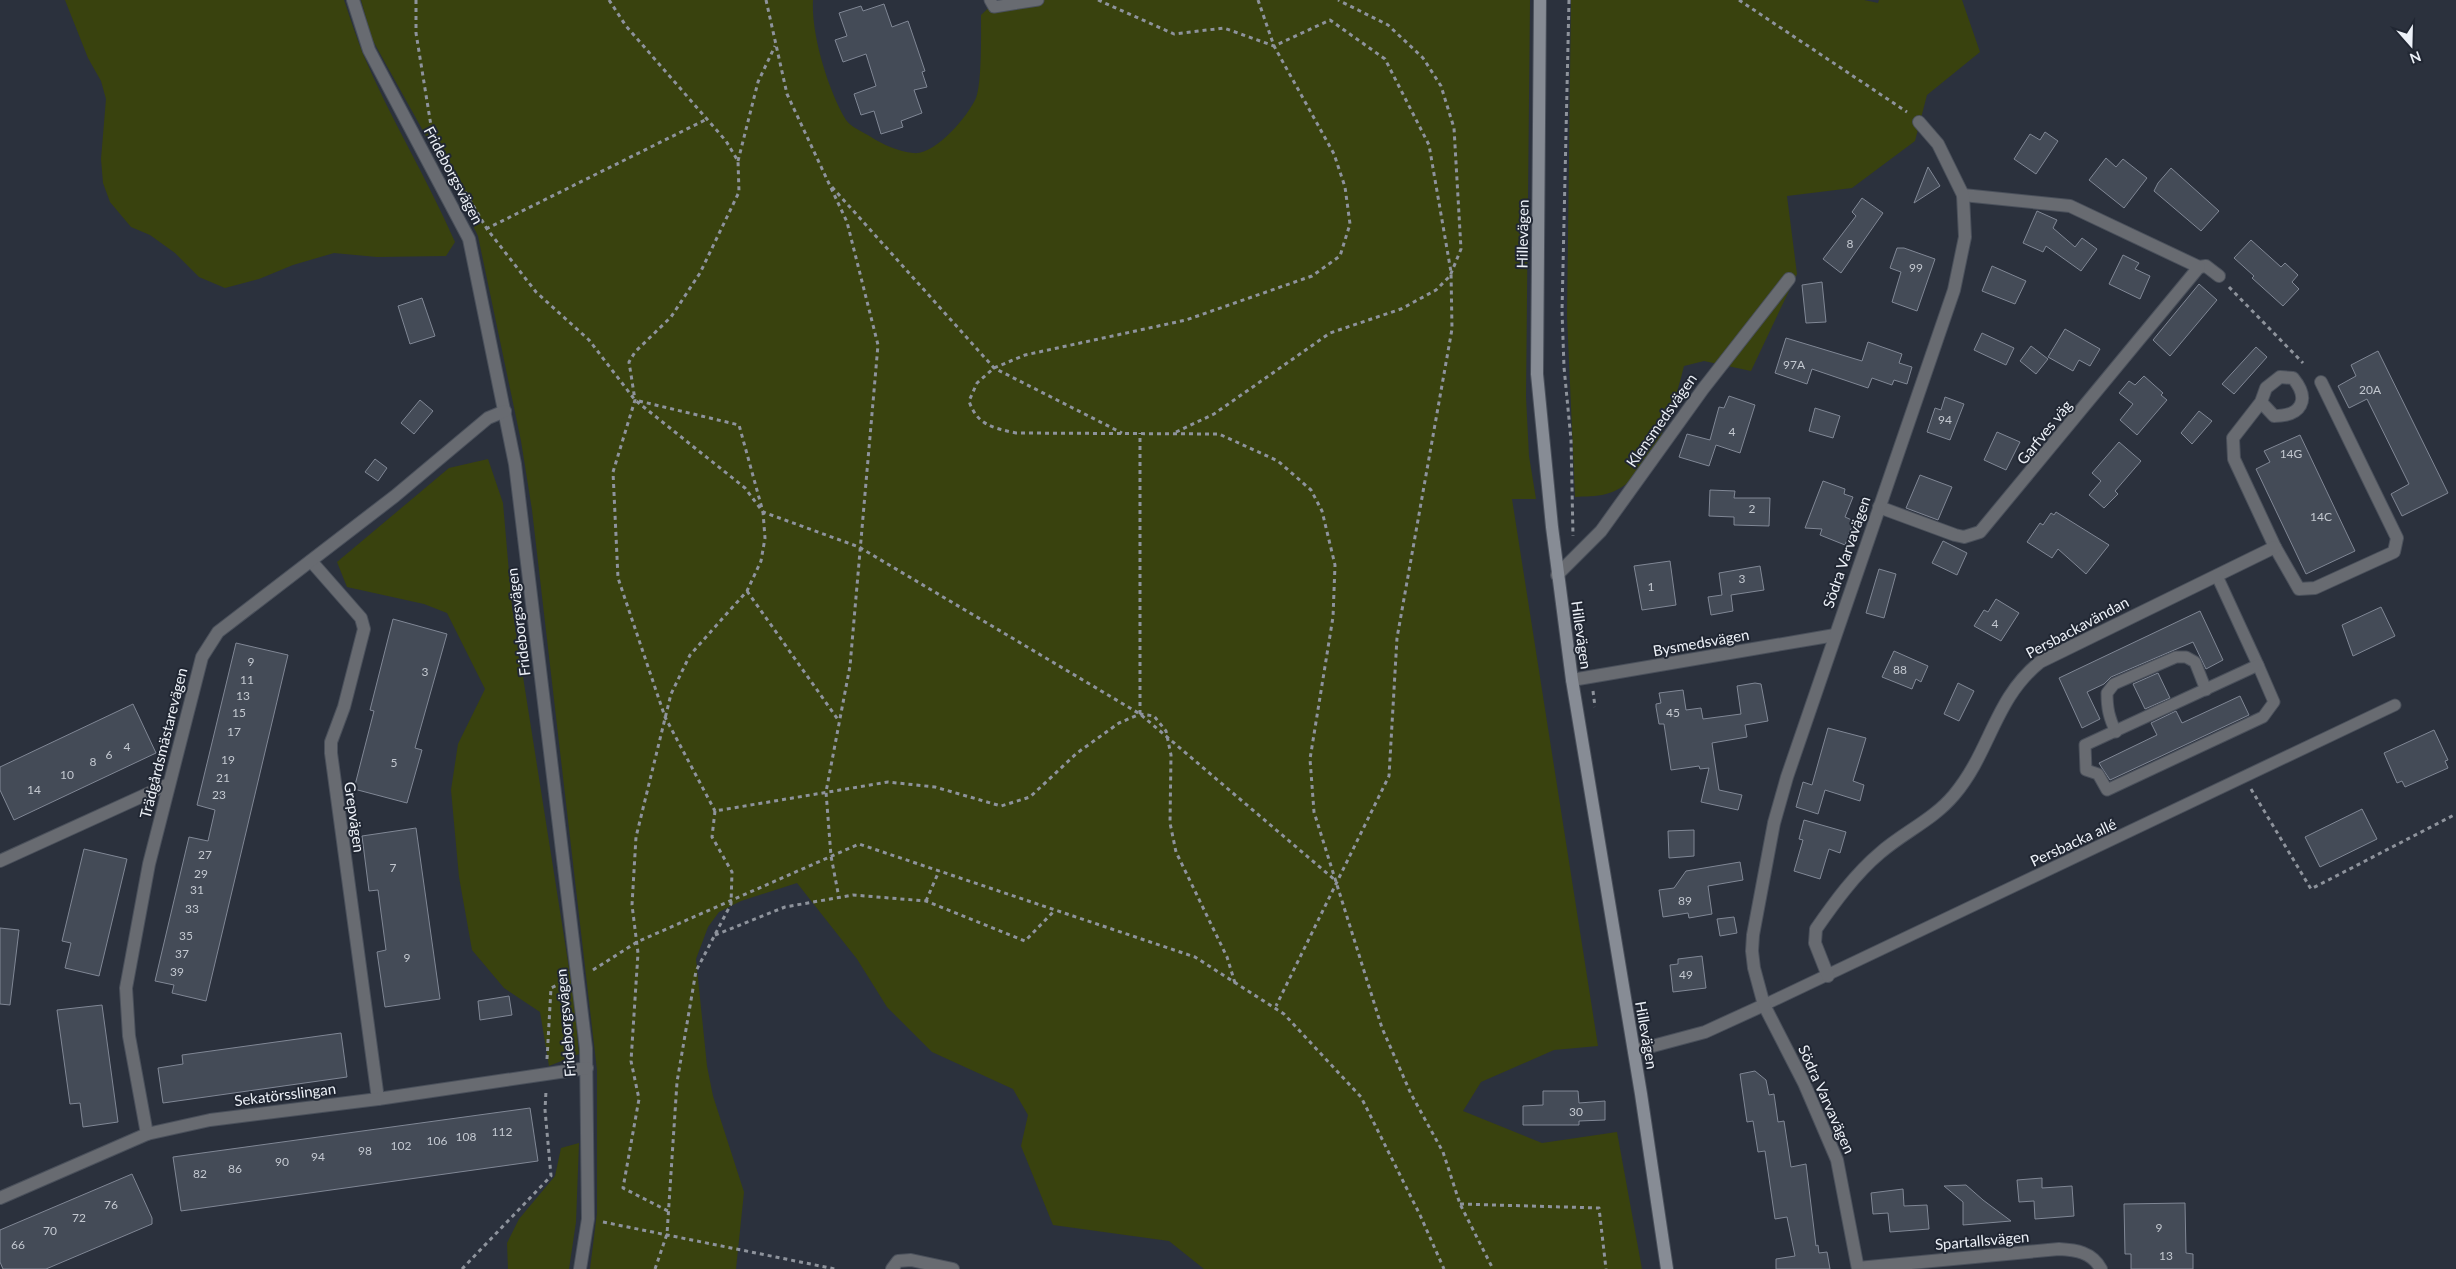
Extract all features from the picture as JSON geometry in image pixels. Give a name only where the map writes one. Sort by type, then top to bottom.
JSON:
[{"type":"street","name":"Frideborgsvägen","points":[[353,0],[369,50],[469,239],[517,474],[586,1048],[588,1219],[580,1269]]},
{"type":"street","name":"Hillevägen","points":[[1540,0],[1537,374],[1557,575],[1572,680],[1634,1051],[1667,1269]]},
{"type":"street","name":"Södra Varvavägen","points":[[1858,1268],[1837,1160],[1804,1083],[1764,1005],[1752,951],[1774,823],[1835,635],[1954,290],[1965,237],[1963,195],[1938,144],[1919,122]]},
{"type":"street","points":[[1963,195],[2070,206],[2199,267],[2206,266],[2219,276]]},
{"type":"street","name":"Garfves väg","points":[[1879,508],[1955,535],[1964,537],[1980,532],[2199,267]]},
{"type":"street","name":"Klensmedsvägen","points":[[1557,575],[1601,531],[1703,389],[1789,279]]},
{"type":"street","points":[[2261,402],[2233,438],[2234,459],[2275,547],[2299,589],[2315,588],[2394,552],[2397,538],[2320,382]]},
{"type":"street","name":"Trädgårdsmästarevägen","points":[[147,1134],[129,1036],[126,988],[149,864],[202,657],[218,632],[395,496],[488,418],[505,412]]},
{"type":"street","name":"Persbackavändan","points":[[1828,976],[1815,944],[1816,929],[1872,860],[1890,845],[1924,823],[1953,796],[1976,765],[2010,692],[2027,672],[2040,662],[2275,547]]},
{"type":"street","name":"Grepvägen","points":[[310,561],[361,618],[364,629],[344,707],[331,742],[331,753],[378,1099]]},
{"type":"street","name":"Bysmedsvägen","points":[[1572,680],[1835,635]]},
{"type":"street","points":[[0,861],[169,784]]},
{"type":"street","points":[[1634,1051],[1705,1032],[1764,1005]]},
{"type":"street","name":"Sekatörsslingan","points":[[0,1198],[147,1134],[210,1120],[547,1076],[587,1068]]},
{"type":"street","name":"Spartallsvägen","points":[[1858,1268],[2059,1249],[2077,1250],[2088,1255],[2097,1261],[2101,1269]]},
{"type":"street","points":[[892,1269],[898,1262],[911,1260],[953,1269]]},
{"type":"lane","points":[[990,0],[994,7],[1038,0]]},
{"type":"lane","points":[[2217,576],[2258,665],[2274,702],[2263,717],[2107,790],[2098,774],[2086,770],[2085,745],[2258,665]]},
{"type":"lane","points":[[2116,732],[2108,716],[2107,704],[2107,692],[2114,684],[2176,657],[2186,657],[2195,662],[2206,690]]},
{"type":"lane","name":"Persbacka allé","points":[[1764,1005],[2395,705]]},
{"type":"path","points":[[416,0],[416,32],[433,138]]},
{"type":"path","points":[[609,0],[626,26],[726,141],[738,161]]},
{"type":"path","points":[[766,0],[787,94],[847,222],[878,345],[850,666],[826,792],[831,856],[839,898]]},
{"type":"path","points":[[1098,0],[1174,34],[1224,28],[1274,46],[1330,20],[1384,59],[1429,145],[1451,272],[1452,329],[1397,638],[1389,776],[1276,1006]]},
{"type":"path","points":[[1258,0],[1274,46],[1334,154],[1345,187],[1350,224],[1340,256],[1312,276],[1186,320],[1025,355],[994,368],[977,383],[969,401],[974,415],[992,428],[1016,433],[1219,434],[1278,461],[1311,490],[1322,511],[1335,565],[1332,617],[1310,759],[1314,812],[1382,1028],[1411,1094],[1443,1152],[1460,1204],[1493,1269]]},
{"type":"path","points":[[1174,434],[1214,414],[1330,333],[1401,309],[1436,290],[1450,276],[1461,249],[1454,128],[1441,86],[1423,58],[1388,25],[1338,0]]},
{"type":"path","points":[[1569,0],[1562,311],[1570,440],[1572,559]]},
{"type":"path","points":[[1739,0],[1919,122]]},
{"type":"path","points":[[656,1269],[667,1234],[677,1082],[696,971],[731,900],[732,872],[712,837],[715,811],[665,717],[618,578],[613,472],[636,400],[629,362],[634,352],[671,317],[700,273],[739,192],[738,161],[758,82],[776,45]]},
{"type":"path","points":[[469,239],[707,119]]},
{"type":"path","points":[[459,181],[488,229],[536,292],[589,340],[636,400],[745,488],[763,512],[859,547],[1140,714],[1336,881]]},
{"type":"path","points":[[829,185],[994,368],[1122,433]]},
{"type":"path","points":[[2219,276],[2320,382]]},
{"type":"path","points":[[636,400],[739,425],[763,512],[766,538],[761,561],[747,591],[690,655],[670,694],[636,836],[632,906],[638,953],[631,1061],[639,1099],[623,1188],[668,1211]]},
{"type":"path","points":[[1140,433],[1140,714]]},
{"type":"path","points":[[747,591],[840,721]]},
{"type":"path","points":[[1591,678],[1596,714]]},
{"type":"path","points":[[715,811],[888,782],[935,787],[1001,806],[1030,798],[1077,753],[1119,723],[1140,714],[1154,716],[1166,731],[1171,755],[1170,823],[1176,852],[1227,956],[1235,983]]},
{"type":"path","points":[[2246,782],[2311,889],[2456,814]]},
{"type":"path","points":[[462,1269],[551,1176],[545,1110],[551,988],[591,971],[637,942],[859,844],[1194,957],[1284,1014],[1361,1097],[1420,1215],[1444,1269]]},
{"type":"path","points":[[926,901],[940,871]]},
{"type":"path","points":[[715,935],[785,907],[853,895],[926,901],[1025,941],[1055,910]]},
{"type":"path","points":[[1460,1204],[1599,1208],[1606,1269]]},
{"type":"path","points":[[588,1219],[835,1269]]},
{"type":"green space","points":[[65,0],[344,0],[360,47],[374,78],[455,242],[446,256],[377,257],[334,253],[293,265],[259,279],[225,288],[199,277],[175,253],[150,235],[131,227],[110,202],[103,183],[101,159],[106,99],[101,81],[88,58]]},
{"type":"green space","points":[[361,0],[813,0],[815,29],[822,62],[839,108],[846,120],[854,127],[885,145],[913,153],[922,152],[940,142],[972,106],[978,91],[979,81],[981,15],[997,0],[1530,0],[1526,397],[1529,456],[1536,499],[1512,499],[1598,1046],[1554,1050],[1481,1082],[1463,1111],[1542,1143],[1617,1132],[1642,1269],[1204,1269],[1169,1241],[1053,1225],[1021,1146],[1028,1115],[1013,1089],[932,1052],[887,1007],[857,959],[797,883],[741,901],[719,912],[708,927],[696,959],[707,1066],[713,1096],[744,1192],[736,1269],[590,1269],[597,1213],[597,1070],[532,510],[521,441],[478,236],[452,183],[372,39]]},
{"type":"green space","points":[[1571,0],[1864,0],[1878,3],[1879,0],[1962,0],[1980,52],[1927,95],[1915,141],[1852,188],[1787,196],[1797,274],[1751,371],[1704,361],[1684,366],[1667,421],[1648,459],[1636,475],[1622,487],[1606,494],[1575,497],[1567,316]]},
{"type":"green space","points":[[488,459],[503,503],[512,607],[574,1000],[579,1054],[549,1066],[540,1012],[504,988],[472,950],[459,877],[451,790],[458,744],[485,689],[447,613],[424,604],[347,587],[337,562],[449,468]]},
{"type":"green space","points":[[579,1143],[576,1222],[569,1269],[508,1269],[507,1243],[519,1219],[555,1176],[561,1148]]},
{"type":"building","points":[[884,4],[892,27],[908,21],[925,71],[922,72],[927,87],[914,90],[922,113],[901,121],[903,127],[881,134],[874,111],[861,115],[854,94],[876,86],[866,54],[843,62],[835,40],[847,36],[839,13],[861,6],[863,11]]},
{"type":"building","points":[[2045,132],[2058,141],[2036,174],[2014,159],[2030,134],[2040,140]]},
{"type":"building","points":[[2106,158],[2116,167],[2123,159],[2147,178],[2124,208],[2089,180]]},
{"type":"building","points":[[1928,167],[1940,186],[1914,203]]},
{"type":"building","points":[[2171,168],[2219,211],[2201,231],[2154,191],[2158,183]]},
{"type":"building","points":[[1862,198],[1883,213],[1841,273],[1823,259],[1856,216],[1852,212]]},
{"type":"building","points":[[2037,211],[2057,220],[2053,228],[2075,247],[2082,238],[2097,249],[2081,271],[2046,246],[2043,252],[2023,243]]},
{"type":"building","points":[[2251,240],[2281,267],[2285,263],[2298,275],[2292,282],[2299,289],[2283,306],[2252,278],[2254,276],[2234,258]]},
{"type":"building","points":[[1897,248],[1904,248],[1935,259],[1917,311],[1892,302],[1901,272],[1890,268]]},
{"type":"building","points":[[2123,255],[2139,263],[2135,269],[2150,276],[2140,299],[2109,284]]},
{"type":"building","points":[[1992,266],[2026,281],[2015,304],[1982,291]]},
{"type":"building","points":[[1822,282],[1826,322],[1806,323],[1802,285]]},
{"type":"building","points":[[2199,284],[2217,300],[2170,356],[2153,340]]},
{"type":"building","points":[[422,298],[435,336],[410,344],[398,306]]},
{"type":"building","points":[[2065,329],[2100,349],[2090,366],[2079,360],[2073,371],[2048,357]]},
{"type":"building","points":[[1982,333],[2014,348],[2006,365],[1974,350]]},
{"type":"building","points":[[1786,338],[1862,361],[1868,342],[1902,354],[1899,363],[1912,367],[1907,384],[1894,380],[1892,385],[1872,378],[1868,388],[1812,369],[1807,384],[1775,373]]},
{"type":"building","points":[[2031,346],[2048,359],[2036,374],[2020,361]]},
{"type":"building","points":[[2256,347],[2267,357],[2234,394],[2222,384]]},
{"type":"building","points":[[2378,351],[2448,493],[2402,516],[2391,494],[2409,484],[2367,399],[2349,408],[2338,386],[2356,376],[2351,365]]},
{"type":"building","points":[[2144,376],[2163,393],[2161,395],[2167,400],[2137,435],[2120,420],[2133,404],[2119,393],[2129,381],[2135,385]]},
{"type":"building","points":[[1729,396],[1755,405],[1740,453],[1716,445],[1709,466],[1679,457],[1687,434],[1710,440],[1719,407],[1724,408]]},
{"type":"building","points":[[1945,397],[1964,404],[1950,440],[1927,432],[1935,408],[1941,410]]},
{"type":"building","points":[[420,400],[433,411],[414,434],[401,423]]},
{"type":"building","points":[[1815,408],[1840,416],[1833,438],[1809,431]]},
{"type":"building","points":[[2199,411],[2212,421],[2192,444],[2181,433]]},
{"type":"building","points":[[1997,432],[2020,442],[2006,470],[1984,460]]},
{"type":"building","points":[[2300,435],[2355,551],[2306,574],[2256,469],[2270,462],[2264,451]]},
{"type":"building","points":[[2119,442],[2141,461],[2115,491],[2118,494],[2104,508],[2089,495],[2101,481],[2092,473]]},
{"type":"building","points":[[375,459],[387,468],[378,481],[365,472]]},
{"type":"building","points":[[1920,475],[1952,487],[1938,520],[1906,508]]},
{"type":"building","points":[[1823,481],[1845,489],[1844,494],[1853,497],[1845,517],[1854,521],[1845,545],[1820,535],[1822,529],[1805,528]]},
{"type":"building","points":[[1710,490],[1735,491],[1734,498],[1770,498],[1769,526],[1734,525],[1734,517],[1709,516]]},
{"type":"building","points":[[2056,512],[2109,545],[2086,574],[2058,549],[2052,558],[2027,542],[2040,523],[2043,525],[2051,513],[2054,515]]},
{"type":"building","points":[[1943,541],[1967,553],[1957,575],[1932,563]]},
{"type":"building","points":[[1670,561],[1676,605],[1642,610],[1634,566]]},
{"type":"building","points":[[1760,566],[1764,590],[1731,595],[1733,611],[1711,615],[1708,597],[1722,595],[1719,573]]},
{"type":"building","points":[[1879,569],[1896,574],[1884,618],[1866,613]]},
{"type":"building","points":[[1996,599],[2019,613],[2001,641],[1974,626],[1984,610],[1988,612]]},
{"type":"building","points":[[2381,607],[2395,636],[2353,656],[2342,625]]},
{"type":"building","points":[[2200,611],[2223,660],[2206,669],[2193,642],[2111,677],[2104,684],[2087,692],[2100,719],[2082,728],[2059,678]]},
{"type":"building","points":[[393,619],[447,634],[415,748],[422,750],[407,803],[354,789],[374,711],[370,710]]},
{"type":"building","points":[[236,643],[288,655],[206,1001],[172,993],[174,985],[155,981],[189,837],[208,841],[215,810],[197,805]]},
{"type":"building","points":[[1894,651],[1928,666],[1921,682],[1916,679],[1912,689],[1882,677]]},
{"type":"building","points":[[2158,673],[2170,698],[2145,709],[2133,684]]},
{"type":"building","points":[[1958,683],[1974,691],[1959,721],[1944,714]]},
{"type":"building","points":[[1761,684],[1768,721],[1745,725],[1747,737],[1712,743],[1719,790],[1742,795],[1738,810],[1701,802],[1709,768],[1700,769],[1699,766],[1671,770],[1664,724],[1659,724],[1656,707],[1656,704],[1661,703],[1659,693],[1683,690],[1686,710],[1701,708],[1703,719],[1741,714],[1737,686]]},
{"type":"building","points":[[2240,696],[2249,715],[2110,780],[2099,763],[2157,735],[2151,723],[2176,711],[2182,723]]},
{"type":"building","points":[[133,704],[156,753],[14,820],[0,790],[0,767]]},
{"type":"building","points":[[1828,728],[1866,738],[1853,781],[1864,785],[1860,801],[1825,790],[1818,814],[1796,807],[1803,782],[1812,785]]},
{"type":"building","points":[[2434,730],[2448,760],[2445,761],[2448,768],[2405,787],[2402,781],[2397,783],[2384,753]]},
{"type":"building","points":[[2362,809],[2377,839],[2320,867],[2305,837]]},
{"type":"building","points":[[1804,820],[1846,832],[1840,853],[1829,849],[1820,879],[1794,871],[1803,840],[1799,839]]},
{"type":"building","points":[[416,828],[440,999],[385,1007],[377,952],[386,950],[378,890],[369,891],[362,836]]},
{"type":"building","points":[[1694,830],[1694,856],[1669,858],[1668,831]]},
{"type":"building","points":[[84,849],[127,859],[99,976],[65,968],[71,943],[62,941]]},
{"type":"building","points":[[1740,862],[1743,880],[1708,886],[1712,914],[1689,918],[1688,913],[1663,917],[1659,890],[1674,888],[1686,871]]},
{"type":"building","points":[[1734,917],[1737,933],[1720,936],[1717,919]]},
{"type":"building","points":[[0,928],[19,930],[10,1005],[0,1004]]},
{"type":"building","points":[[1702,956],[1706,988],[1673,992],[1670,965],[1678,964],[1678,959]]},
{"type":"building","points":[[509,996],[512,1015],[480,1020],[478,1001]]},
{"type":"building","points":[[102,1005],[118,1122],[83,1127],[80,1103],[70,1104],[57,1010]]},
{"type":"building","points":[[341,1033],[347,1077],[163,1103],[158,1068],[183,1064],[182,1055]]},
{"type":"building","points":[[1755,1071],[1766,1080],[1769,1095],[1774,1094],[1778,1122],[1784,1121],[1791,1167],[1806,1164],[1816,1246],[1818,1245],[1819,1253],[1827,1252],[1830,1269],[1776,1269],[1776,1259],[1795,1256],[1787,1217],[1775,1219],[1765,1151],[1758,1152],[1753,1121],[1747,1122],[1740,1074]]},
{"type":"building","points":[[1543,1091],[1578,1091],[1579,1103],[1605,1101],[1605,1120],[1579,1121],[1579,1125],[1523,1125],[1523,1106],[1543,1105]]},
{"type":"building","points":[[530,1108],[538,1161],[181,1211],[173,1157]]},
{"type":"building","points":[[132,1174],[152,1218],[152,1224],[46,1269],[3,1269],[0,1262],[0,1230]]},
{"type":"building","points":[[2042,1178],[2042,1188],[2072,1186],[2074,1216],[2035,1219],[2034,1201],[2019,1202],[2017,1180]]},
{"type":"building","points":[[1966,1185],[2011,1221],[1963,1225],[1963,1202],[1944,1186]]},
{"type":"building","points":[[1903,1189],[1904,1206],[1927,1205],[1929,1229],[1890,1232],[1888,1213],[1873,1214],[1871,1193]]},
{"type":"building","points":[[2185,1203],[2186,1253],[2193,1254],[2193,1269],[2131,1269],[2131,1254],[2125,1254],[2124,1204]]}]
